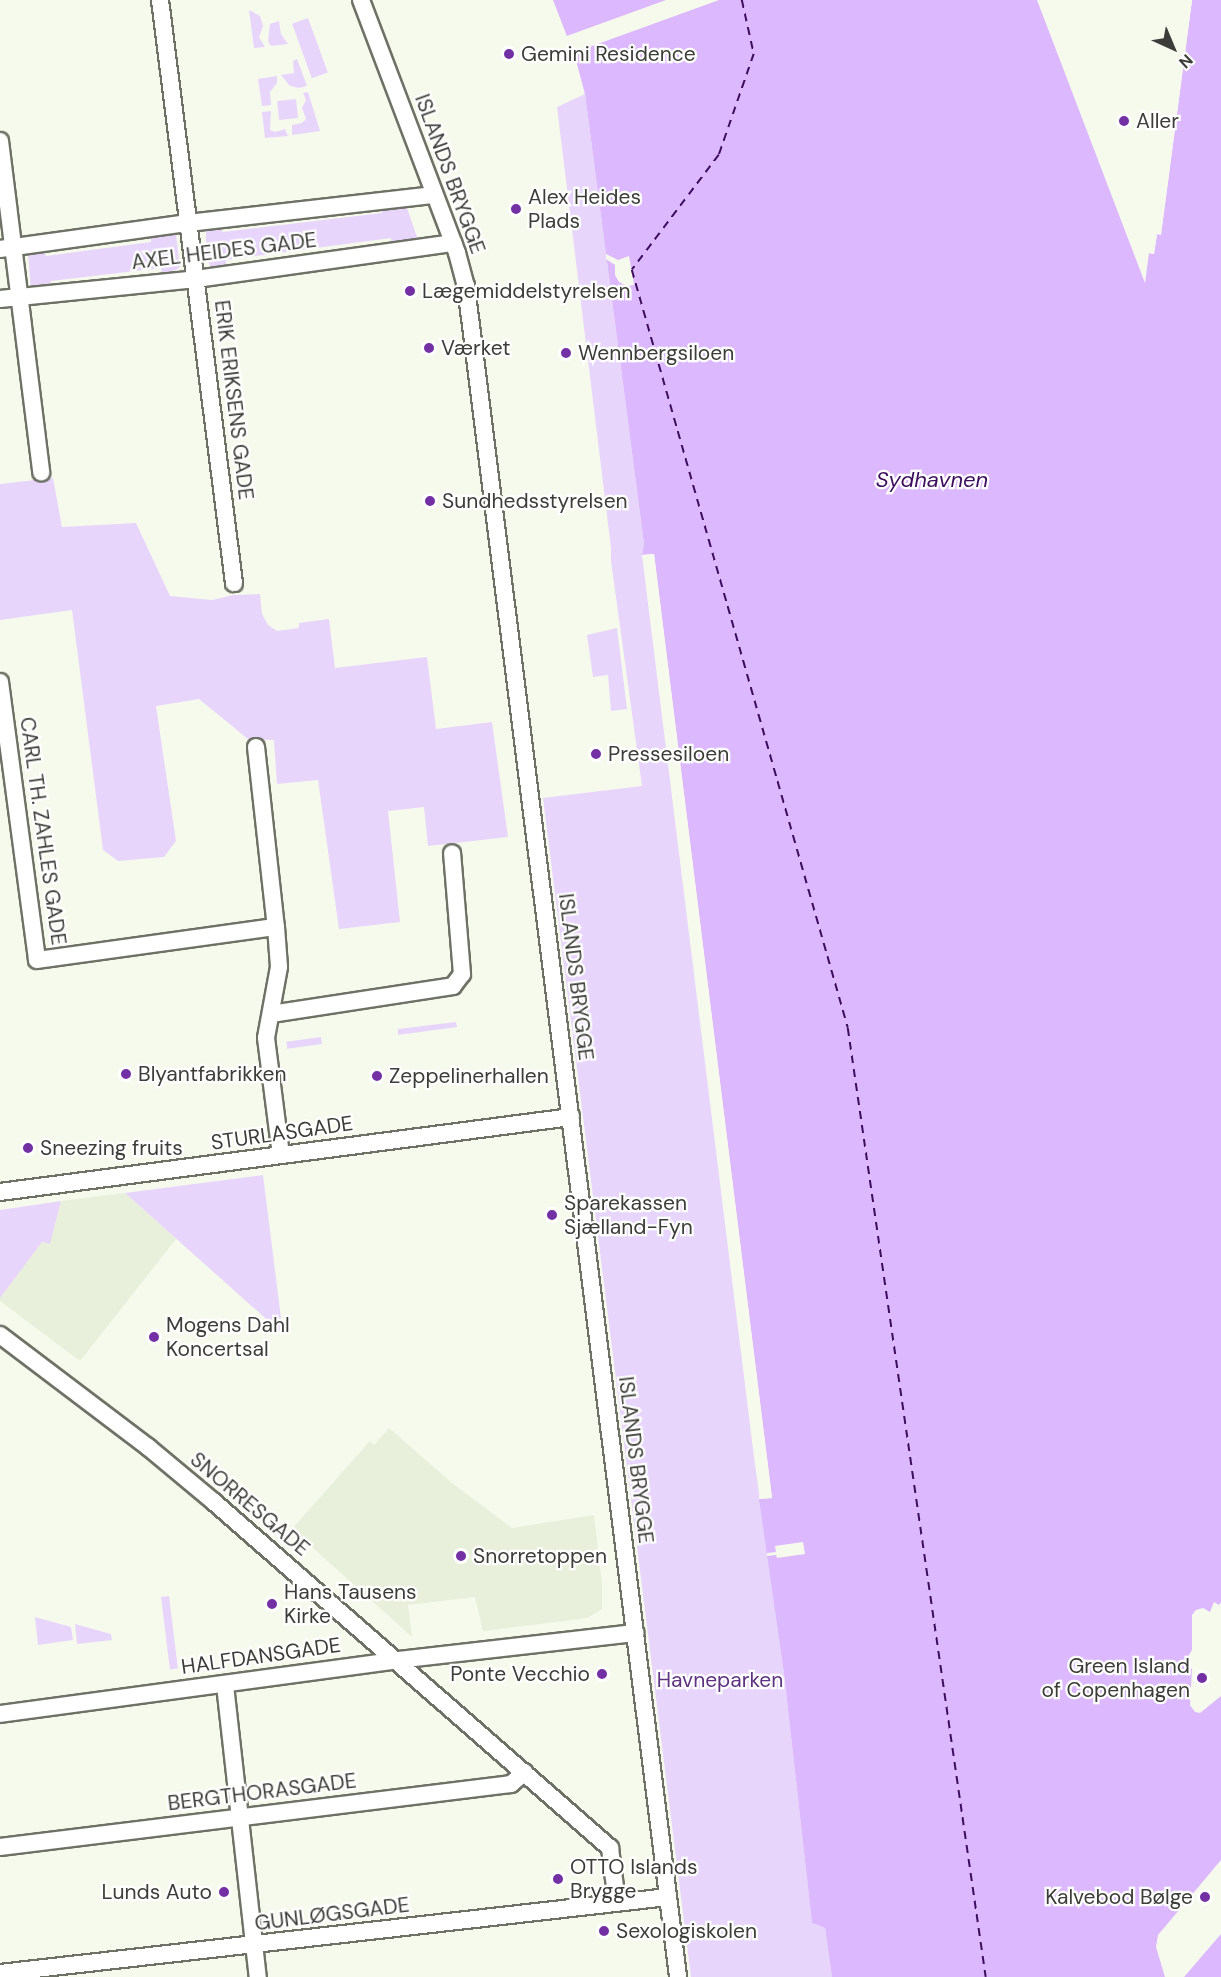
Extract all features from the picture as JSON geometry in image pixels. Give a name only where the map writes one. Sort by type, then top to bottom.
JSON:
[{"type":"street","name":"AXEL HEIDES GADE","points":[[160,0],[188,223]]},
{"type":"street","name":"ISLANDS BRYGGE","points":[[361,0],[453,243],[466,285],[678,1977]]},
{"type":"street","points":[[0,141],[6,248],[20,297],[41,472]]},
{"type":"street","name":"AXEL HEIDES GADE","points":[[6,248],[188,223],[434,195]]},
{"type":"street","name":"ERIK ERIKSENS GADE","points":[[188,223],[234,583]]},
{"type":"street","name":"AXEL HEIDES GADE","points":[[0,299],[196,279],[453,243]]},
{"type":"street","name":"CARL TH. ZAHLES GADE","points":[[0,682],[37,960],[276,927]]},
{"type":"street","points":[[256,747],[279,967],[266,1038],[281,1155]]},
{"type":"street","points":[[271,1014],[453,986],[462,974],[452,853]]},
{"type":"street","name":"STURLASGADE","points":[[0,1192],[571,1117]]},
{"type":"street","name":"SNORRESGADE","points":[[0,1335],[148,1447],[398,1660],[610,1848],[617,1903]]},
{"type":"street","name":"HALFDANSGADE","points":[[0,1714],[398,1660],[635,1633]]},
{"type":"street","points":[[225,1685],[258,1977]]},
{"type":"street","name":"BERGTHORASGADE","points":[[0,1846],[512,1784],[525,1772]]},
{"type":"street","name":"GUNLØGSGADE","points":[[0,1973],[668,1898]]},
{"type":"shaded area","points":[[125,1193],[176,1239],[80,1361],[0,1301],[0,1298],[42,1242],[50,1243],[61,1201]]},
{"type":"shaded area","name":"Snorretoppen","points":[[389,1428],[452,1483],[512,1528],[594,1515],[602,1583],[602,1609],[587,1618],[483,1631],[475,1597],[408,1605],[412,1637],[292,1529],[370,1441],[374,1445]]},
{"type":"green space","points":[[249,10],[260,16],[263,26],[259,37],[265,47],[254,48]]},
{"type":"green space","points":[[308,18],[328,73],[312,78],[292,24]]},
{"type":"green space","points":[[279,21],[281,34],[288,44],[271,46],[268,41],[270,24]]},
{"type":"green space","points":[[297,59],[307,86],[299,88],[290,86],[281,75],[294,73],[293,61]]},
{"type":"green space","points":[[277,76],[277,83],[270,92],[271,105],[262,106],[258,79]]},
{"type":"green space","points":[[308,92],[320,131],[292,135],[292,125],[302,123],[306,119],[302,108],[306,100],[303,93]]},
{"type":"green space","name":"Havneparken","points":[[585,94],[644,544],[642,555],[754,1457],[784,1674],[812,1923],[825,1928],[832,1977],[691,1977],[543,798],[642,786],[611,561],[557,107]]},
{"type":"green space","points":[[296,99],[298,118],[279,120],[277,101]]},
{"type":"green space","points":[[271,111],[270,130],[275,132],[285,129],[288,136],[265,138],[262,112]]},
{"type":"green space","points":[[406,205],[418,240],[392,243],[391,238],[226,260],[226,265],[211,267],[206,258],[206,230],[219,228],[223,232],[382,213],[382,208]]},
{"type":"green space","points":[[173,233],[176,235],[180,267],[176,270],[162,273],[161,268],[51,281],[49,287],[31,290],[28,253],[44,251],[46,256],[151,242],[151,236]]},
{"type":"green space","points":[[53,478],[62,527],[136,523],[170,596],[212,600],[233,595],[260,594],[262,614],[268,625],[277,631],[299,628],[299,623],[329,619],[335,668],[427,657],[436,729],[492,722],[508,837],[428,846],[424,807],[388,811],[400,922],[339,929],[318,780],[277,784],[274,740],[248,739],[199,699],[156,706],[176,841],[164,857],[118,861],[103,850],[72,610],[0,620],[0,484]]},
{"type":"green space","points":[[617,628],[627,709],[611,711],[608,675],[593,677],[587,635]]},
{"type":"green space","points":[[456,1022],[457,1027],[398,1035],[398,1029]]},
{"type":"green space","points":[[321,1037],[322,1044],[287,1049],[286,1042]]},
{"type":"green space","points":[[263,1175],[283,1334],[125,1193]]},
{"type":"green space","points":[[61,1201],[50,1244],[42,1242],[0,1298],[0,1210]]},
{"type":"green space","points":[[169,1596],[178,1668],[170,1669],[161,1597]]},
{"type":"green space","points":[[35,1617],[71,1627],[73,1640],[38,1645]]},
{"type":"green space","points":[[75,1624],[111,1634],[112,1640],[77,1644]]},
{"type":"water","name":"Sydhavnen","points":[[553,0],[1037,0],[1145,283],[1149,253],[1154,254],[1157,234],[1161,234],[1192,0],[1221,0],[1221,1977],[832,1977],[825,1928],[812,1923],[784,1674],[759,1499],[772,1498],[654,554],[642,555],[644,544],[585,94],[575,57]]},
{"type":"pier","points":[[666,0],[719,0],[570,54],[564,37]]},
{"type":"pier","points":[[1189,0],[1192,0],[1161,235],[1157,234],[1154,254],[1149,253],[1154,233],[1158,231]]},
{"type":"pier","points":[[606,254],[618,260],[629,256],[634,285],[627,286],[619,282],[615,275],[615,265],[606,259]]},
{"type":"pier","points":[[654,554],[772,1498],[759,1499],[759,1496],[769,1495],[651,557],[642,558],[642,555]]},
{"type":"pier","points":[[803,1542],[805,1554],[777,1558],[776,1555],[767,1556],[767,1553],[776,1552],[775,1546]]},
{"type":"pier","points":[[1214,1602],[1219,1605],[1221,1602],[1221,1696],[1200,1713],[1195,1712],[1190,1705],[1192,1669],[1185,1662],[1192,1650],[1192,1615],[1196,1610],[1203,1608],[1210,1612]]},
{"type":"pier","name":"Kalvebod Bølge","points":[[1221,1860],[1221,1934],[1184,1977],[1165,1977],[1156,1947],[1158,1935]]},
{"type":"ferry route","points":[[742,0],[754,54],[719,155],[632,270],[848,1028],[986,1977]]},
{"type":"place","name":"Gemini Residence","points":[[509,54]]},
{"type":"place","name":"Aller","points":[[1124,121]]},
{"type":"place","name":"Alex Heides Plads","points":[[516,209]]},
{"type":"place","name":"Lægemiddelstyrelsen","points":[[410,291]]},
{"type":"place","name":"Værket","points":[[429,348]]},
{"type":"place","name":"Wennbergsiloen","points":[[566,353]]},
{"type":"place","name":"Sundhedsstyrelsen","points":[[430,501]]},
{"type":"place","name":"Pressesiloen","points":[[596,754]]},
{"type":"place","name":"Blyantfabrikken","points":[[126,1074]]},
{"type":"place","name":"Zeppelinerhallen","points":[[377,1076]]},
{"type":"place","name":"Sneezing fruits","points":[[28,1148]]},
{"type":"place","name":"Sparekassen Sjælland-Fyn","points":[[552,1215]]},
{"type":"place","name":"Mogens Dahl Koncertsal","points":[[154,1337]]},
{"type":"place","name":"Snorretoppen","points":[[461,1556]]},
{"type":"place","name":"Hans Tausens Kirke","points":[[272,1604]]},
{"type":"place","name":"Ponte Vecchio","points":[[602,1674]]},
{"type":"place","name":"Green Island of Copenhagen","points":[[1202,1678]]},
{"type":"place","name":"OTTO Islands Brygge","points":[[558,1879]]},
{"type":"place","name":"Lunds Auto","points":[[224,1892]]},
{"type":"place","name":"Kalvebod Bølge","points":[[1205,1897]]},
{"type":"place","name":"Sexologiskolen","points":[[604,1931]]}]
